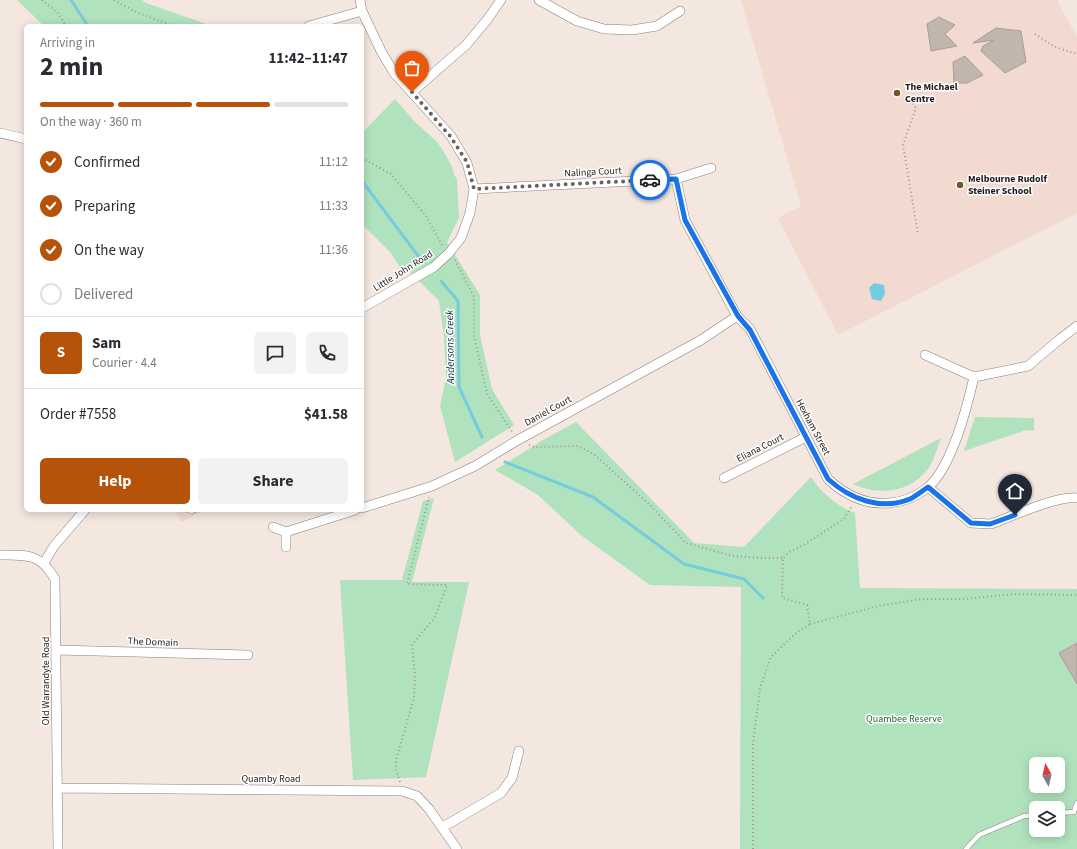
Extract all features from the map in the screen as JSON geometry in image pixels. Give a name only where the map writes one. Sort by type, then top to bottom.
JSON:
[{"type":"street","name":"Little John Road","points":[[360,0],[362,11],[381,51],[394,73],[450,136],[467,162],[474,189],[470,213],[461,238],[449,253],[434,267],[364,307]]},
{"type":"street","points":[[412,92],[466,45],[487,20],[501,0]]},
{"type":"street","points":[[539,0],[576,21],[604,29],[632,30],[657,26],[680,11]]},
{"type":"street","points":[[316,24],[362,11]]},
{"type":"street","points":[[0,133],[24,139]]},
{"type":"street","name":"Nalinga Court","points":[[474,189],[676,179],[711,168]]},
{"type":"street","name":"Hexham Street","points":[[676,179],[685,220],[738,316],[750,330],[828,479],[839,489],[855,498],[878,504],[893,503],[909,499],[928,487],[944,466],[964,417],[974,377]]},
{"type":"street","name":"Daniel Court","points":[[364,507],[432,486],[475,466],[518,440],[700,340],[738,316]]},
{"type":"street","points":[[925,356],[974,377],[1028,366],[1077,326]]},
{"type":"street","name":"Eliana Court","points":[[724,478],[806,437]]},
{"type":"street","points":[[928,487],[971,523],[981,525],[990,524],[1053,501],[1069,497],[1077,498]]},
{"type":"street","points":[[0,555],[30,556],[44,563],[63,536],[84,512]]},
{"type":"street","points":[[273,527],[286,532],[349,512]]},
{"type":"street","points":[[286,532],[286,547]]},
{"type":"street","name":"Old Warrandyte Road","points":[[44,563],[50,569],[55,579],[57,650],[58,849]]},
{"type":"street","name":"The Domain","points":[[57,650],[248,655]]},
{"type":"street","points":[[443,827],[501,793],[512,778],[519,751]]},
{"type":"street","name":"Quamby Road","points":[[58,788],[402,790],[417,796],[443,827],[457,849]]},
{"type":"lane","points":[[1065,813],[1074,812],[1077,804]]},
{"type":"lane","points":[[966,849],[979,835],[1024,816],[1029,816]]},
{"type":"path","points":[[42,0],[59,14],[65,24]]},
{"type":"path","points":[[114,0],[136,12],[168,24]]},
{"type":"path","points":[[1035,34],[1054,47],[1077,54]]},
{"type":"path","points":[[911,100],[916,108],[903,146],[918,234]]},
{"type":"path","points":[[364,159],[391,174],[426,216],[442,246]]},
{"type":"path","points":[[456,261],[474,297],[474,336],[487,394],[513,433]]},
{"type":"path","points":[[524,444],[534,447],[578,446],[595,455],[649,504],[686,543],[733,556],[783,558]]},
{"type":"path","points":[[402,790],[399,775],[396,770],[396,760],[414,698],[415,674],[412,645],[435,617],[446,585],[407,584],[432,486]]},
{"type":"path","points":[[810,624],[807,605],[782,598],[783,558],[789,552],[802,546],[844,519],[852,507],[855,498]]},
{"type":"path","points":[[753,849],[753,743],[760,688],[771,657],[796,633],[810,624],[878,606],[922,598],[964,599],[1014,594],[1077,595]]},
{"type":"shaded area","points":[[741,0],[1057,0],[1077,37],[1077,213],[838,335],[778,218],[801,206]]},
{"type":"shaded area","points":[[176,512],[201,512],[181,522]]},
{"type":"green space","points":[[17,0],[142,0],[146,3],[206,24],[42,24]]},
{"type":"green space","points":[[395,99],[415,122],[438,143],[457,179],[459,218],[447,242],[480,295],[480,335],[492,389],[514,425],[455,462],[440,406],[446,377],[444,337],[439,301],[403,265],[400,267],[391,253],[364,226],[364,131]]},
{"type":"green space","points":[[975,417],[1034,418],[1034,431],[1026,430],[964,451]]},
{"type":"green space","name":"Quambee Reserve","points":[[576,422],[694,543],[744,547],[811,477],[820,489],[830,498],[855,513],[860,588],[1077,589],[1077,849],[740,849],[741,587],[650,585],[582,536],[538,495],[495,470],[543,440]]},
{"type":"green space","points":[[941,438],[934,458],[928,469],[921,477],[912,483],[893,490],[883,491],[863,488],[853,484]]},
{"type":"green space","points":[[434,498],[412,582],[469,582],[426,777],[353,780],[340,580],[402,580],[423,501]]},
{"type":"water","points":[[874,283],[884,285],[885,294],[881,301],[872,299],[869,288]]},
{"type":"building","points":[[939,17],[955,25],[945,34],[957,46],[931,51],[927,24]]},
{"type":"building","points":[[996,28],[1021,31],[1026,62],[1005,73],[981,51],[983,46],[994,40],[973,43]]},
{"type":"building","points":[[965,56],[983,75],[967,83],[954,83],[953,62]]},
{"type":"building","points":[[1077,643],[1077,684],[1059,653]]},
{"type":"waterway","points":[[71,0],[87,24]]},
{"type":"waterway","points":[[364,184],[419,257]]},
{"type":"waterway","name":"Andersons Creek","points":[[441,281],[458,301],[459,387],[482,437]]},
{"type":"waterway","points":[[505,462],[593,497],[684,564],[744,579],[763,598]]},
{"type":"way so far","points":[[412,92],[450,136],[467,162],[474,189],[650,180]]},
{"type":"place","name":"The Michael Centre","points":[[897,93]]},
{"type":"place","name":"Melbourne Rudolf Steiner School","points":[[960,185]]},
{"type":"route","points":[[650,180],[676,179],[685,220],[738,316],[750,330],[828,479],[839,489],[855,498],[878,504],[893,503],[909,499],[928,487],[971,523],[981,525],[990,524],[1015,515]]}]
